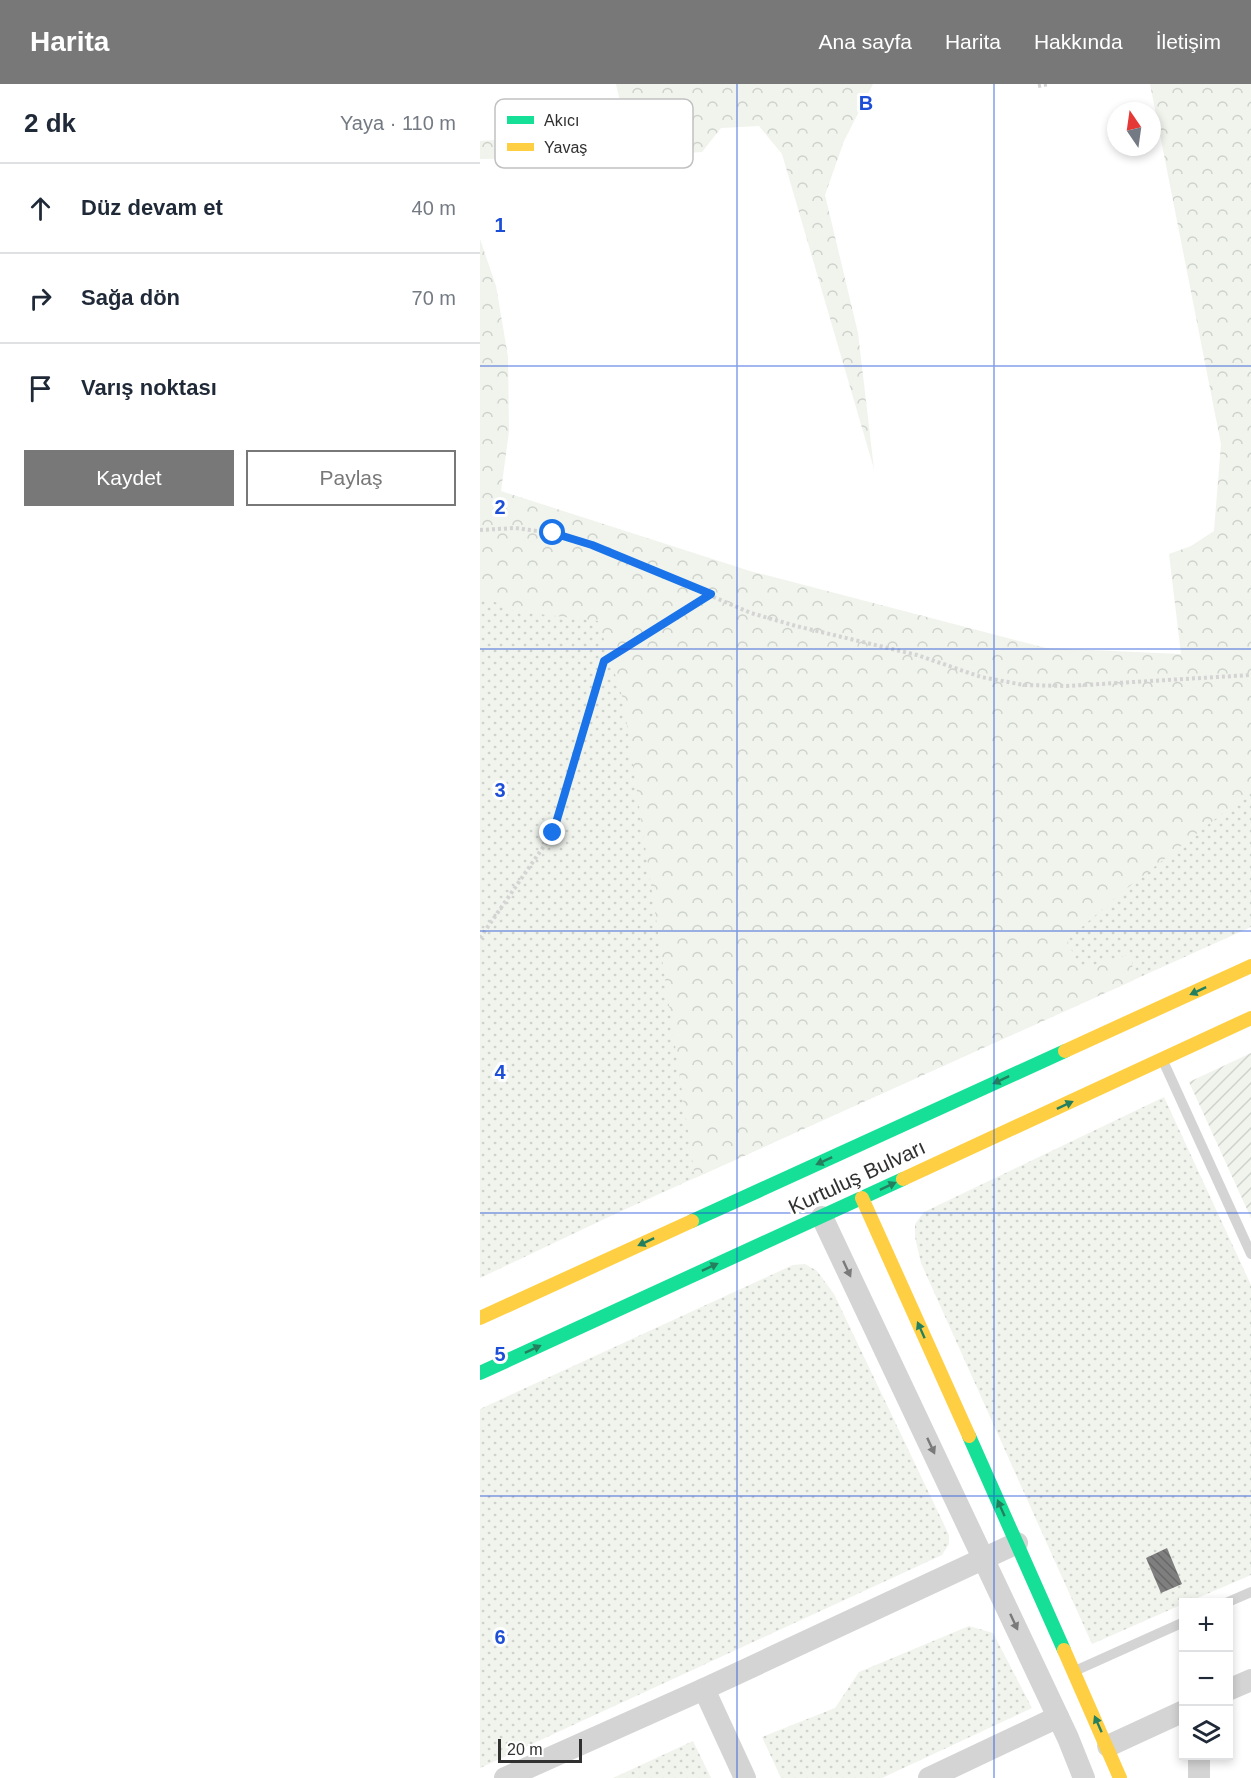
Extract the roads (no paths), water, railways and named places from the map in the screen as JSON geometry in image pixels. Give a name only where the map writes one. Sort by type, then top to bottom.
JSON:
[{"type":"main road","name":"Kurtuluş Bulvarı","points":[[480,1318],[1251,966]]},
{"type":"main road","name":"Kurtuluş Bulvarı","points":[[480,1373],[1251,1018]]},
{"type":"main road","points":[[862,1198],[1108,1746],[1120,1778]]},
{"type":"street","points":[[822,1216],[984,1558],[1084,1778]]},
{"type":"street","points":[[506,1778],[704,1689],[1017,1543]]},
{"type":"street","points":[[1233,1688],[1251,1680]]},
{"type":"street","points":[[704,1689],[745,1778]]},
{"type":"street","points":[[1108,1746],[1179,1713]]},
{"type":"street","points":[[929,1778],[1058,1717]]},
{"type":"street","points":[[1199,1760],[1199,1778]]},
{"type":"lane","points":[[1163,1060],[1251,1254]]},
{"type":"lane","points":[[1233,1600],[1251,1592]]},
{"type":"lane","points":[[1074,1671],[1179,1624]]}]
